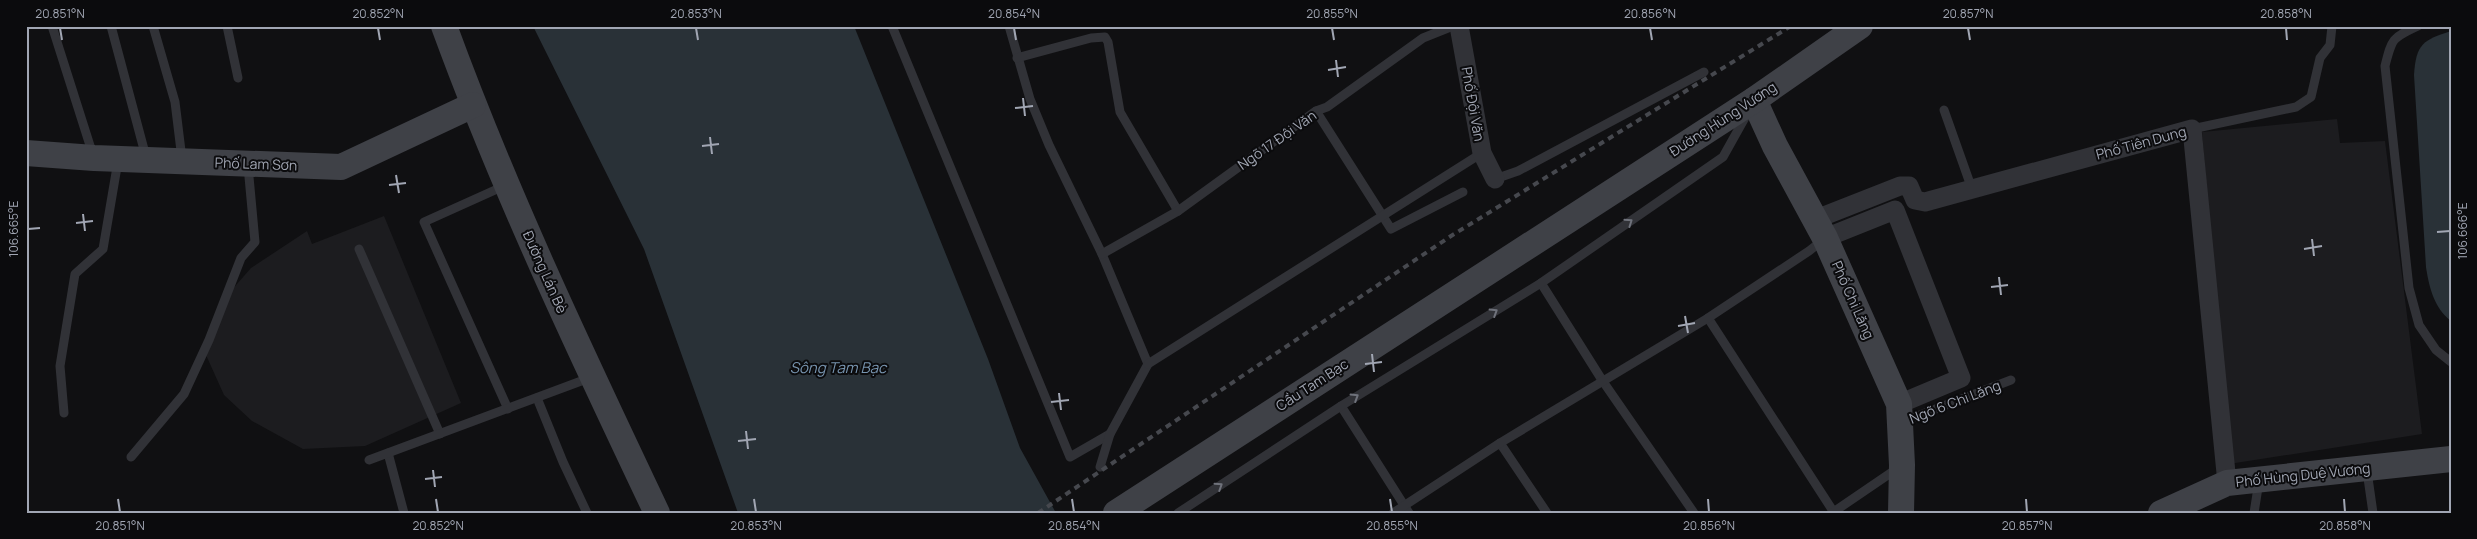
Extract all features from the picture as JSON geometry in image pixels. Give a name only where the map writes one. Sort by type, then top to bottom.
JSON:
[{"type":"main road","name":"Đường Lán Bè","points":[[444,26],[473,105],[507,185],[592,377],[657,513]]},
{"type":"main road","name":"Đường Hùng Vương","points":[[1583,209],[1754,100],[1846,30]]},
{"type":"main road","name":"Phố Chi Lăng","points":[[1754,100],[1775,146],[1821,229],[1899,414],[1902,465],[1901,513]]},
{"type":"main road","name":"Phố Lam Sơn","points":[[26,152],[147,160],[341,167],[473,105]]},
{"type":"main road","name":"Cầu Tam Bạc","points":[[1116,513],[1583,209]]},
{"type":"main road","name":"Phố Hùng Duệ Vương","points":[[2161,513],[2227,483],[2451,459]]},
{"type":"street","name":"Phố Đội Văn","points":[[1459,26],[1482,153],[1495,178]]},
{"type":"street","name":"Phố Tiên Dung","points":[[1821,229],[1900,186],[1909,186],[1915,200],[1925,202],[2192,129],[2227,483]]},
{"type":"street","points":[[1821,229],[1895,210],[1961,378],[1899,414]]},
{"type":"lane","points":[[52,26],[106,158],[103,249],[75,274],[60,366],[64,412]]},
{"type":"lane","points":[[110,26],[147,160]]},
{"type":"lane","points":[[153,26],[175,102],[182,161]]},
{"type":"lane","points":[[227,26],[238,78]]},
{"type":"lane","points":[[892,26],[1070,457],[1110,434]]},
{"type":"lane","points":[[1009,26],[1030,99],[1049,145],[1102,254],[1148,364]]},
{"type":"lane","name":"Ngõ 17 Đội Văn","points":[[1102,254],[1178,211],[1423,38],[1453,26]]},
{"type":"lane","points":[[2192,129],[2296,107],[2311,97],[2320,58],[2330,45],[2332,26]]},
{"type":"lane","points":[[2418,26],[2396,36],[2390,47],[2385,66],[2409,288],[2419,325],[2436,350],[2451,362]]},
{"type":"lane","points":[[1017,58],[1091,38],[1105,37],[1108,42],[1120,112],[1178,211]]},
{"type":"lane","points":[[1495,178],[1518,171],[1704,72]]},
{"type":"lane","points":[[1178,513],[1341,406],[1542,283],[1723,157],[1754,100]]},
{"type":"lane","points":[[1944,110],[1972,189]]},
{"type":"lane","points":[[1316,112],[1391,229],[1463,192]]},
{"type":"lane","points":[[1100,467],[1110,434],[1148,364],[1482,153]]},
{"type":"lane","points":[[131,456],[184,394],[209,340],[241,258],[255,242],[248,164]]},
{"type":"lane","points":[[507,185],[424,222],[508,408]]},
{"type":"lane","points":[[1393,513],[1406,509],[1500,443],[1708,318],[1809,252],[1821,229]]},
{"type":"lane","points":[[359,249],[440,434]]},
{"type":"lane","points":[[1542,283],[1602,380],[1694,513]]},
{"type":"lane","points":[[1708,318],[1833,512],[1902,465]]},
{"type":"lane","points":[[369,460],[592,377]]},
{"type":"lane","name":"Ngõ 6 Chi Lăng","points":[[1899,414],[2011,380]]},
{"type":"lane","points":[[537,398],[563,462],[587,513]]},
{"type":"lane","points":[[1341,406],[1406,509]]},
{"type":"lane","points":[[1500,443],[1547,513]]},
{"type":"lane","points":[[388,453],[404,513]]},
{"type":"lane","points":[[2367,468],[2373,513]]},
{"type":"lane","points":[[2254,513],[2260,478]]},
{"type":"shaded area","points":[[2337,119],[2340,143],[2385,141],[2422,434],[2229,464],[2202,132]]},
{"type":"shaded area","points":[[384,216],[461,403],[365,446],[303,449],[252,421],[224,395],[206,355],[230,292],[251,268],[307,231],[312,244]]},
{"type":"water","name":"Sông Tam Bạc","points":[[533,26],[854,26],[988,359],[1020,448],[1056,513],[738,513],[644,249]]},
{"type":"water","points":[[2451,31],[2451,321],[2436,303],[2426,267],[2414,75],[2417,56],[2423,45],[2434,37]]},
{"type":"railway","points":[[1038,513],[1451,236],[1791,26]]}]
